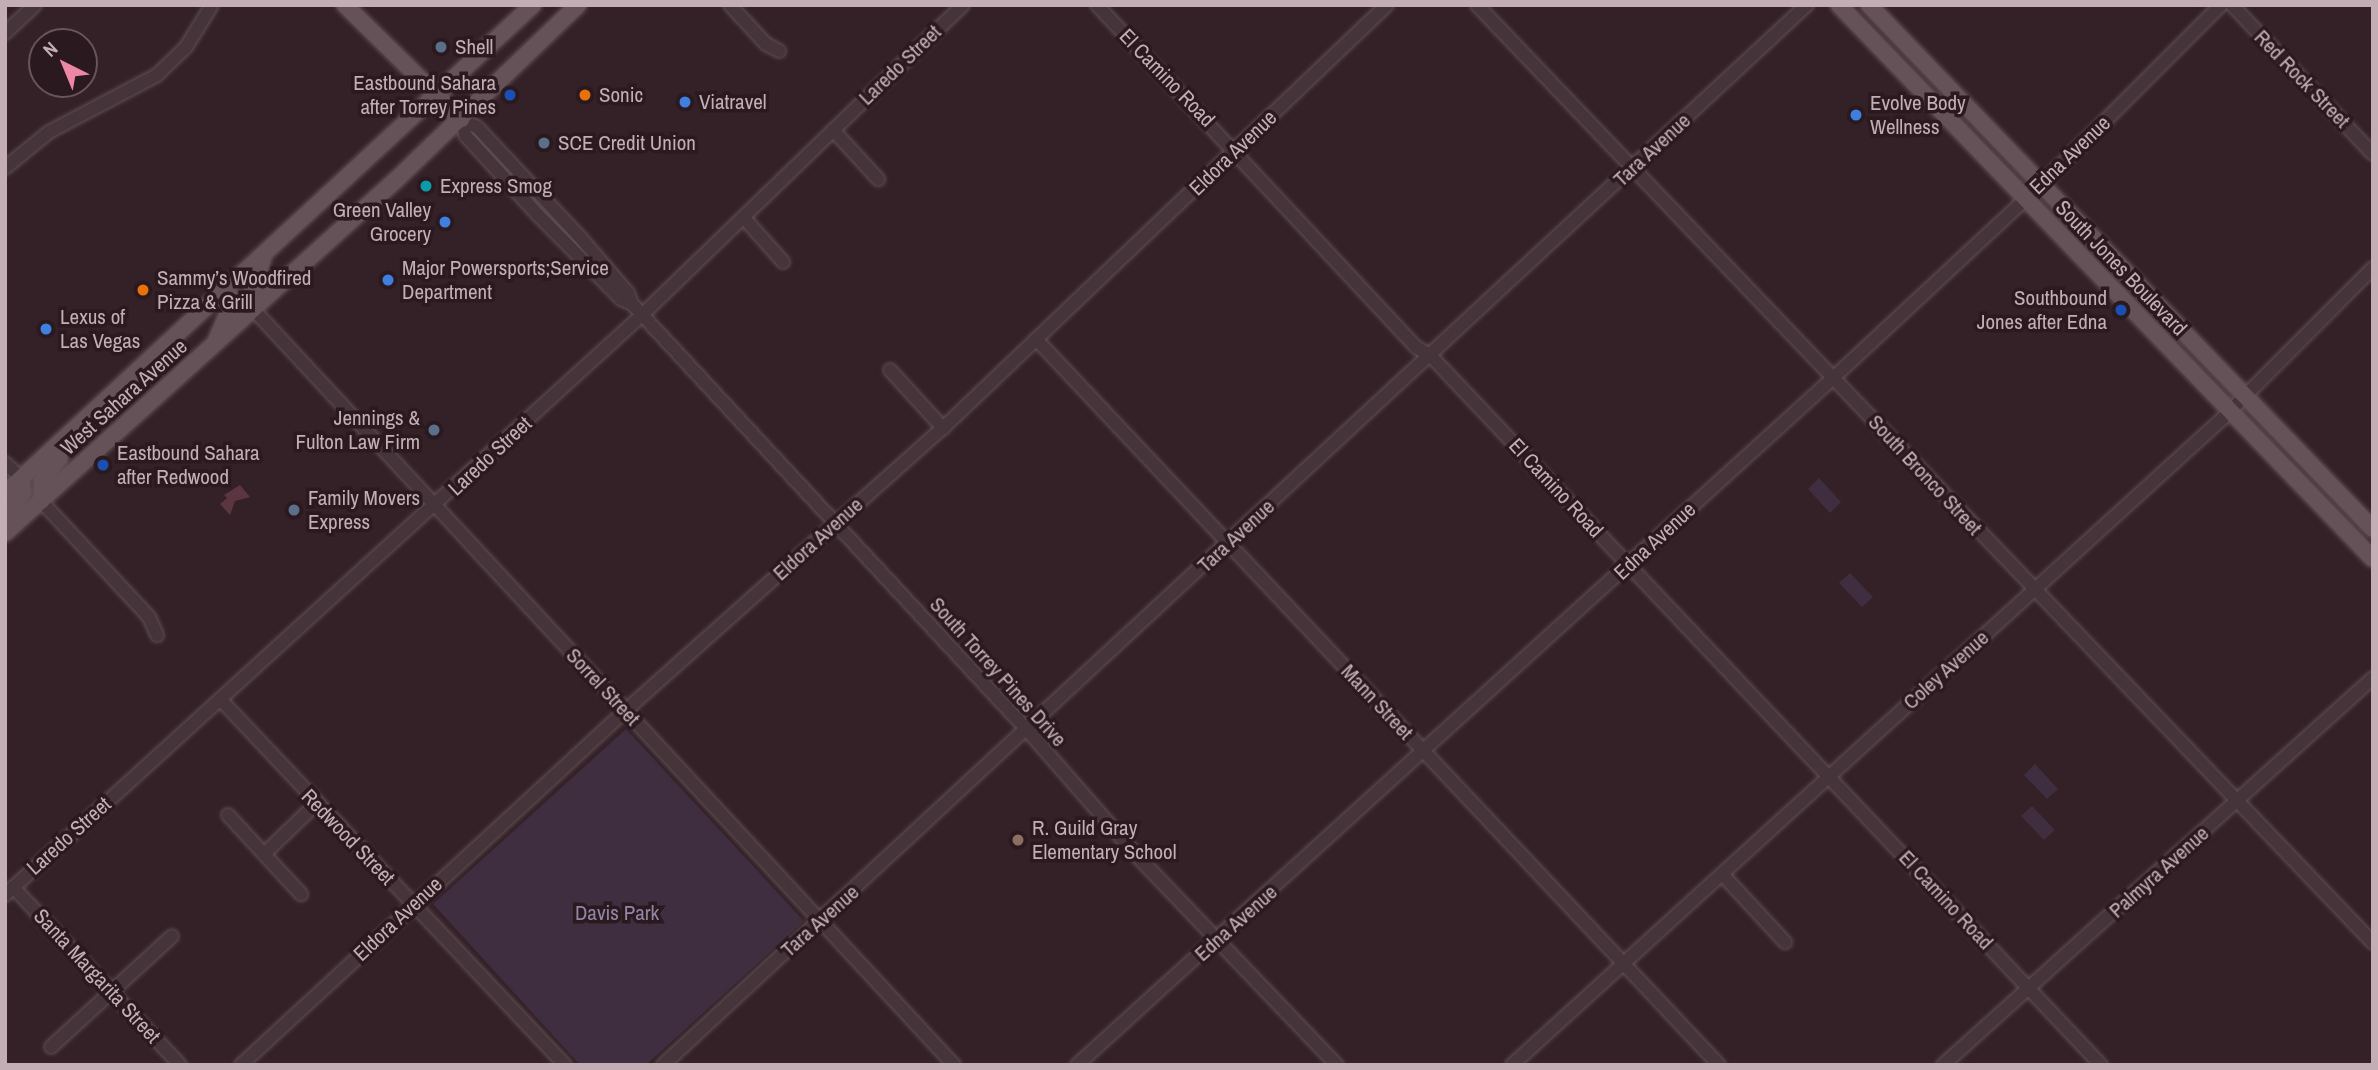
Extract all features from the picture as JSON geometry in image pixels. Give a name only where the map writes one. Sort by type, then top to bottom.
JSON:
[{"type":"main road","name":"South Torrey Pines Drive","points":[[345,5],[461,119]]},
{"type":"main road","name":"West Sahara Avenue","points":[[5,493],[440,96],[534,5]]},
{"type":"main road","name":"West Sahara Avenue","points":[[5,533],[461,119],[578,5]]},
{"type":"main road","name":"South Jones Boulevard","points":[[1839,5],[2373,559]]},
{"type":"main road","name":"South Jones Boulevard","points":[[1869,5],[2373,529]]},
{"type":"main road","points":[[253,309],[250,298],[263,258]]},
{"type":"main road","points":[[215,344],[232,303],[229,290]]},
{"type":"main road","points":[[41,501],[46,471],[87,429],[94,413]]},
{"type":"main road","points":[[5,518],[23,492],[22,479]]},
{"type":"street","points":[[5,33],[35,5]]},
{"type":"street","points":[[5,168],[50,132],[169,66],[212,5]]},
{"type":"street","points":[[730,5],[766,44],[779,51]]},
{"type":"street","name":"Laredo Street","points":[[9,891],[642,315],[963,5]]},
{"type":"street","name":"El Camino Road","points":[[1097,5],[1236,150],[1416,347],[1430,355],[2101,1065]]},
{"type":"street","name":"Eldora Avenue","points":[[241,1065],[625,711],[943,428],[1387,5]]},
{"type":"street","name":"South Bronco Street","points":[[1477,5],[2373,943]]},
{"type":"street","name":"Tara Avenue","points":[[663,1065],[1028,731],[1807,5]]},
{"type":"street","name":"Edna Avenue","points":[[1077,1065],[1424,753],[1833,377],[2040,185],[2221,5]]},
{"type":"street","name":"Red Rock Street","points":[[2232,5],[2373,154]]},
{"type":"street","name":"South Torrey Pines Drive","points":[[461,119],[477,127],[579,236],[628,293],[632,304]]},
{"type":"street","name":"South Torrey Pines Drive","points":[[461,119],[466,136],[568,247],[632,304],[1028,731],[1138,858],[1337,1065]]},
{"type":"street","points":[[833,130],[878,178]]},
{"type":"street","points":[[744,218],[783,262]]},
{"type":"street","points":[[568,247],[579,236]]},
{"type":"street","name":"Coley Avenue","points":[[1512,1065],[2230,411],[2373,268]]},
{"type":"street","name":"Sorrel Street","points":[[253,309],[954,1065]]},
{"type":"street","name":"Mann Street","points":[[1036,339],[1622,965],[1719,1065]]},
{"type":"street","points":[[890,370],[943,428]]},
{"type":"street","points":[[5,463],[22,479]]},
{"type":"street","points":[[41,501],[149,617],[157,635]]},
{"type":"street","name":"Palmyra Avenue","points":[[1943,1065],[2373,678]]},
{"type":"street","name":"Redwood Street","points":[[220,699],[316,804],[414,903],[565,1065]]},
{"type":"street","points":[[264,854],[316,804]]},
{"type":"street","points":[[228,816],[301,894]]},
{"type":"street","points":[[1722,874],[1785,942]]},
{"type":"street","name":"Santa Margarita Street","points":[[9,891],[112,991],[180,1065]]},
{"type":"street","points":[[51,1046],[172,936]]},
{"type":"green space","points":[[1819,478],[1841,502],[1830,513],[1808,489]]},
{"type":"green space","points":[[1850,573],[1873,597],[1862,607],[1839,583]]},
{"type":"green space","name":"Davis Park","points":[[626,729],[804,921],[646,1065],[580,1065],[433,904]]},
{"type":"green space","points":[[2035,764],[2058,789],[2047,799],[2024,775]]},
{"type":"green space","points":[[2032,806],[2055,830],[2044,840],[2021,816]]},
{"type":"shaded area","points":[[240,485],[250,497],[235,501],[230,515],[220,504],[227,498],[224,495]]},
{"type":"place","name":"Shell","points":[[441,47]]},
{"type":"place","name":"Eastbound Sahara after Torrey Pines","points":[[510,95]]},
{"type":"place","name":"Sonic","points":[[585,95]]},
{"type":"place","name":"Viatravel","points":[[685,102]]},
{"type":"place","name":"Evolve Body Wellness","points":[[1856,115]]},
{"type":"place","name":"SCE Credit Union","points":[[544,143]]},
{"type":"place","name":"Express Smog","points":[[426,186]]},
{"type":"place","name":"Green Valley Grocery","points":[[445,222]]},
{"type":"place","name":"Major Powersports;Service Department","points":[[388,280]]},
{"type":"place","name":"Sammy’s Woodfired Pizza & Grill","points":[[143,290]]},
{"type":"place","name":"Southbound Jones after Edna","points":[[2121,310]]},
{"type":"place","name":"Lexus of Las Vegas","points":[[46,329]]},
{"type":"place","name":"Jennings & Fulton Law Firm","points":[[434,430]]},
{"type":"place","name":"Eastbound Sahara after Redwood","points":[[103,465]]},
{"type":"place","name":"Family Movers Express","points":[[294,510]]},
{"type":"place","name":"R. Guild Gray Elementary School","points":[[1018,840]]}]
